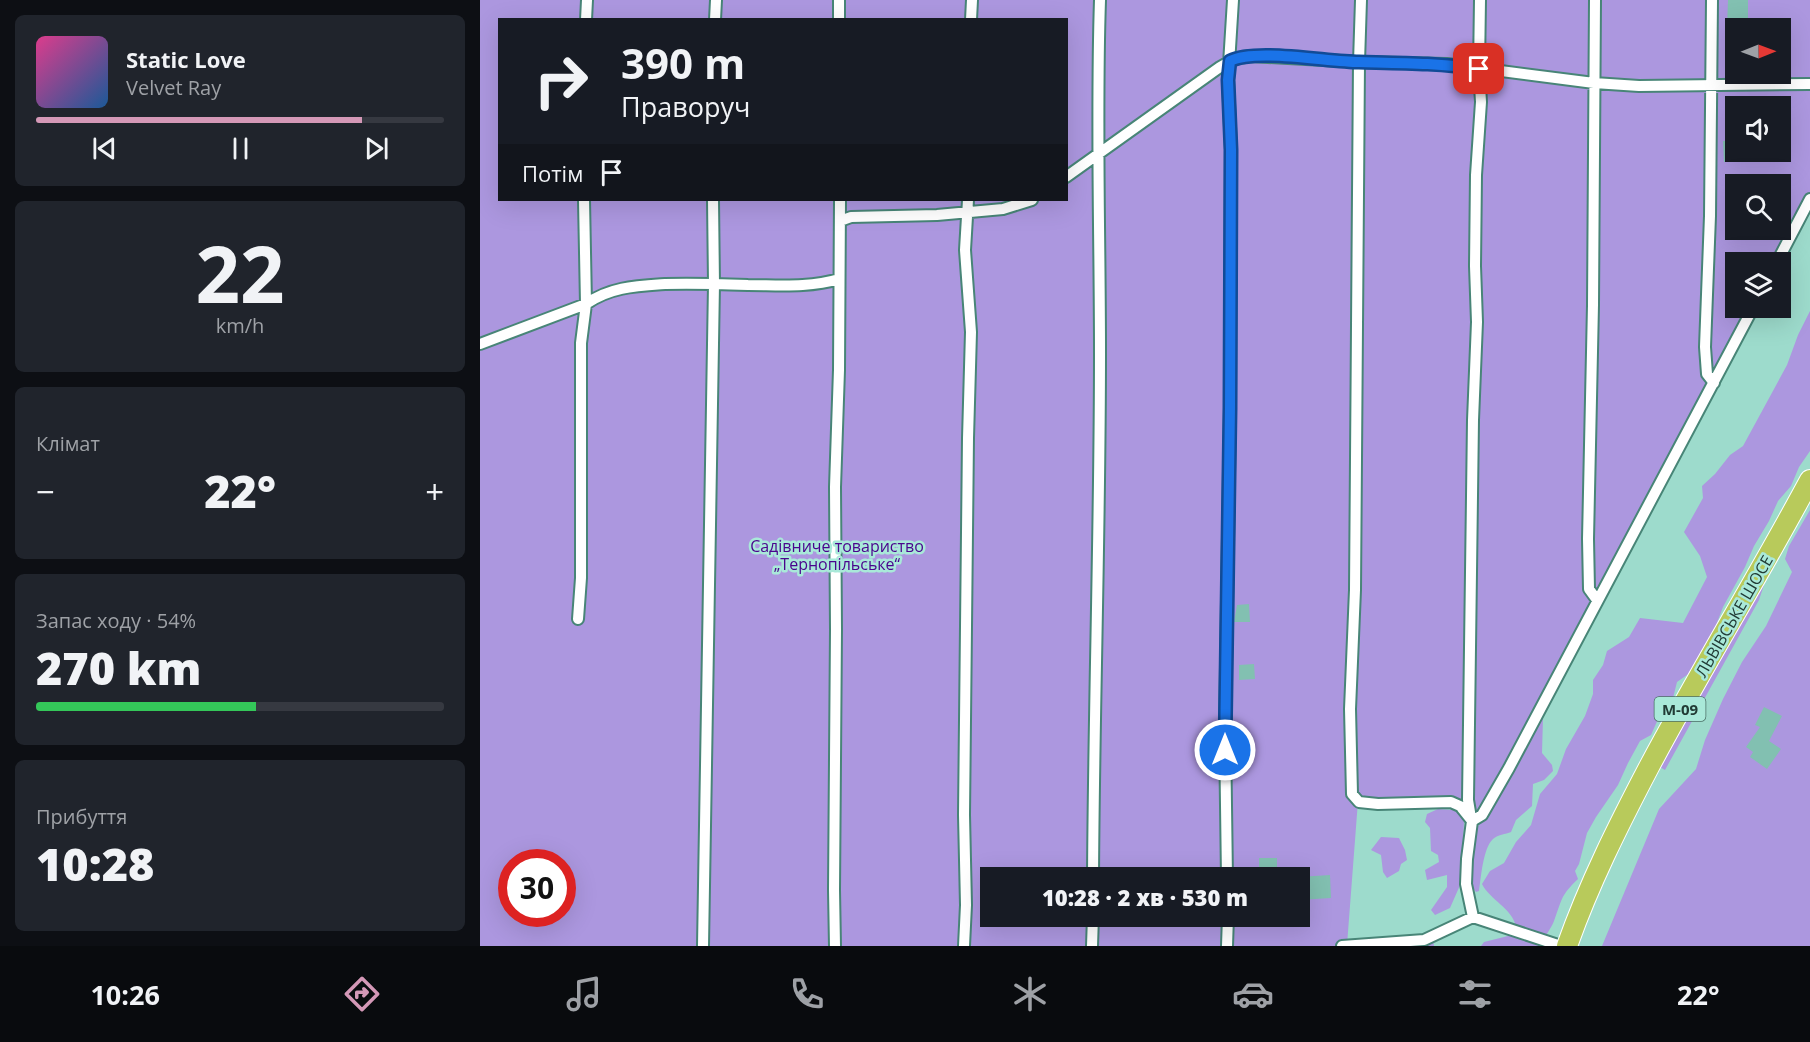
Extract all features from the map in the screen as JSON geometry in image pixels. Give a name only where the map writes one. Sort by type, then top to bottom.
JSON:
[{"type":"highway","name":"ЛЬВІВСЬКЕ ШОСЕ","points":[[1567,946],[1600,864],[1637,790],[1676,716],[1761,571],[1810,480]]},
{"type":"street","points":[[586,0],[586,18]]},
{"type":"street","points":[[715,18],[716,0]]},
{"type":"street","points":[[839,0],[839,18]]},
{"type":"street","points":[[972,0],[972,18]]},
{"type":"street","points":[[1093,867],[1093,745],[1100,411],[1098,153],[1100,0]]},
{"type":"street","points":[[1227,867],[1225,732],[1231,150],[1228,80],[1233,0]]},
{"type":"street","points":[[1362,0],[1359,62],[1355,590],[1350,709],[1352,794],[1359,802],[1378,804],[1451,802],[1460,806],[1472,821]]},
{"type":"street","points":[[1473,917],[1466,884],[1472,821],[1468,800],[1473,420],[1477,322],[1476,175],[1481,102],[1480,0]]},
{"type":"street","points":[[1594,0],[1593,305],[1588,540],[1589,589],[1597,600]]},
{"type":"street","points":[[1712,0],[1710,216],[1705,347],[1707,374],[1714,383]]},
{"type":"street","points":[[1068,176],[1230,61],[1250,56],[1448,64],[1594,83],[1639,86],[1810,84]]},
{"type":"street","points":[[1782,252],[1810,199]]},
{"type":"street","points":[[578,619],[580,343],[586,304],[584,201]]},
{"type":"street","points":[[703,946],[714,284],[713,201]]},
{"type":"street","points":[[835,946],[837,629],[835,487],[839,370],[840,201]]},
{"type":"street","points":[[964,946],[971,332],[965,250],[968,201]]},
{"type":"street","points":[[840,221],[851,217],[873,215],[937,215],[967,212],[1003,208],[1028,201]]},
{"type":"street","points":[[480,344],[586,304],[598,295],[627,286],[714,284],[787,286],[822,284],[839,279]]},
{"type":"street","points":[[1472,821],[1482,815],[1509,768],[1748,318]]},
{"type":"street","points":[[1342,946],[1433,941],[1473,917],[1561,946]]},
{"type":"street","points":[[1092,946],[1093,927]]},
{"type":"street","points":[[1227,946],[1228,927]]},
{"type":"green space","name":"Садівниче товариство „Тернопільське“","points":[[480,0],[1810,0],[1810,199],[1791,235],[1791,174],[1725,174],[1725,240],[1789,240],[1782,252],[1725,252],[1725,318],[1748,318],[1509,768],[1472,821],[1460,806],[1358,801],[1347,945],[1432,936],[1434,946],[480,946]]},
{"type":"green space","points":[[1810,311],[1810,451],[1799,467],[1791,486],[1778,501],[1754,546],[1723,607],[1706,652],[1694,670],[1677,682],[1673,698],[1667,709],[1659,717],[1651,735],[1640,741],[1618,785],[1596,817],[1587,833],[1575,871],[1578,879],[1565,894],[1553,924],[1540,946],[1481,946],[1484,942],[1508,936],[1516,927],[1506,909],[1490,895],[1482,884],[1490,871],[1504,863],[1516,842],[1531,825],[1540,794],[1557,774],[1566,749],[1585,716],[1593,694],[1593,680],[1603,665],[1607,651],[1629,637],[1640,618],[1683,623],[1707,577],[1700,556],[1684,532],[1703,498],[1702,486],[1730,455],[1743,446],[1787,365]]},
{"type":"green space","points":[[1810,510],[1810,946],[1602,946],[1659,809],[1696,769],[1705,740],[1723,699],[1742,662],[1766,626],[1792,572],[1785,559],[1789,546]]},
{"type":"green space","points":[[1767,576],[1759,600],[1665,770],[1658,766]]},
{"type":"green space","points":[[1543,718],[1542,753],[1552,765],[1553,771],[1544,780],[1533,784],[1532,806],[1516,820],[1511,832],[1497,836],[1490,843],[1483,864],[1479,891],[1476,892],[1468,881],[1472,864],[1474,833],[1507,779],[1538,719]]},
{"type":"green space","points":[[1438,809],[1454,810],[1462,815],[1464,822],[1461,883],[1450,908],[1435,915],[1431,910],[1447,887],[1447,875],[1427,880],[1425,870],[1439,862],[1438,855],[1431,851],[1430,828],[1425,822],[1427,814]]},
{"type":"green space","points":[[1381,837],[1399,838],[1407,860],[1401,864],[1399,871],[1387,878],[1383,872],[1381,855],[1371,850]]},
{"type":"building","points":[[1728,0],[1748,0],[1748,18],[1727,18]]},
{"type":"building","points":[[1723,141],[1725,141],[1725,162]]},
{"type":"building","points":[[1249,604],[1250,622],[1234,622],[1237,605]]},
{"type":"building","points":[[1254,664],[1255,679],[1239,680],[1239,665]]},
{"type":"building","points":[[1764,707],[1782,716],[1769,741],[1781,749],[1767,769],[1750,757],[1753,752],[1746,747],[1760,727],[1755,725]]},
{"type":"building","points":[[1259,858],[1277,858],[1277,867],[1259,867]]},
{"type":"building","points":[[1330,875],[1331,898],[1310,899],[1310,876]]},
{"type":"route","points":[[1225,750],[1230,408],[1231,150],[1228,80],[1230,61],[1250,56],[1313,58],[1359,62],[1448,64],[1479,69]]}]
